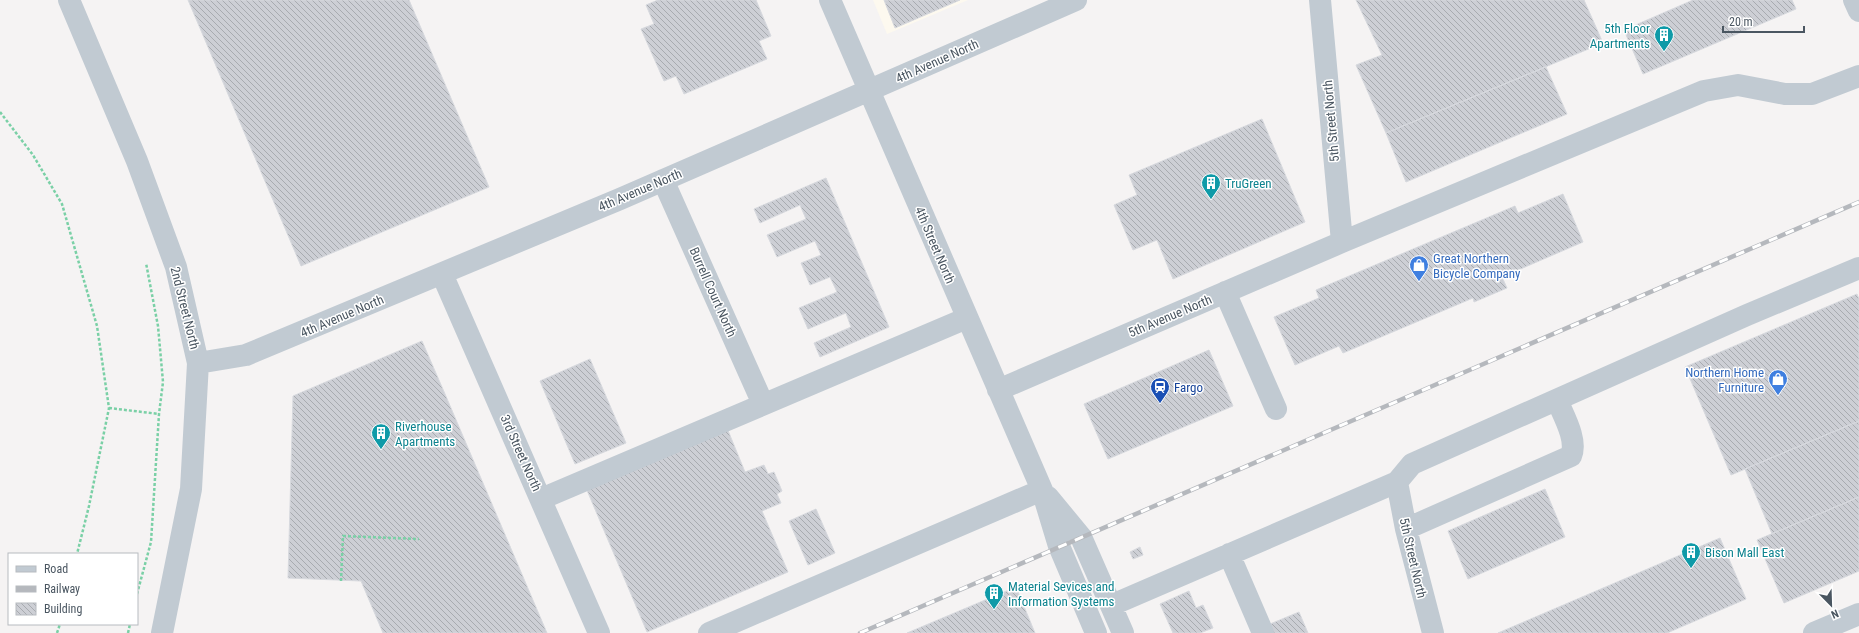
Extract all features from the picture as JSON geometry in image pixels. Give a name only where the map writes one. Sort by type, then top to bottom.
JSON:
[{"type":"street","name":"2nd Street North","points":[[69,0],[137,161],[173,260],[198,363],[190,489],[162,633]]},
{"type":"street","name":"4th Street North","points":[[830,0],[966,318],[1042,490],[1059,546],[1096,633]]},
{"type":"street","name":"4th Avenue North","points":[[198,363],[246,355],[442,274],[869,92],[1076,0]]},
{"type":"street","name":"5th Street North","points":[[1320,0],[1342,242]]},
{"type":"street","points":[[1854,0],[1859,10]]},
{"type":"street","name":"5th Avenue North","points":[[998,390],[1342,242],[1704,91],[1738,85],[1785,94],[1812,94],[1859,76]]},
{"type":"street","name":"Burrell Court North","points":[[662,180],[763,404]]},
{"type":"street","points":[[1112,605],[1397,482],[1412,464],[1747,315],[1859,268]]},
{"type":"street","name":"3rd Street North","points":[[442,274],[599,633]]},
{"type":"street","points":[[1225,292],[1276,408]]},
{"type":"street","points":[[541,499],[966,318]]},
{"type":"street","points":[[1406,529],[1571,456],[1574,450],[1571,436],[1557,400]]},
{"type":"street","name":"5th Street North","points":[[1397,482],[1406,529],[1433,633]]},
{"type":"street","name":"4th Street North","points":[[1042,490],[1081,537],[1123,633]]},
{"type":"street","points":[[708,633],[1042,490]]},
{"type":"street","points":[[1229,554],[1264,633]]},
{"type":"street","points":[[1814,633],[1859,614]]},
{"type":"path","points":[[0,112],[33,155],[62,204],[97,326],[109,408],[89,506],[77,553]]},
{"type":"path","points":[[138,590],[151,542],[159,414],[163,382],[158,326],[144,256]]},
{"type":"path","points":[[109,408],[159,414]]},
{"type":"path","points":[[341,580],[343,536],[419,539]]},
{"type":"shaded area","points":[[873,0],[968,0],[887,34]]},
{"type":"building","points":[[188,0],[409,0],[489,187],[301,266]]},
{"type":"building","points":[[658,0],[756,0],[771,36],[759,41],[767,59],[684,94],[676,76],[664,81],[641,29],[654,24],[646,5]]},
{"type":"building","points":[[884,0],[960,0],[895,28]]},
{"type":"building","points":[[1356,0],[1584,0],[1603,43],[1386,133],[1356,65],[1382,55]]},
{"type":"building","name":"5th Floor Apartments","points":[[1693,0],[1792,0],[1796,9],[1643,74],[1624,30]]},
{"type":"building","points":[[1546,67],[1567,114],[1406,182],[1386,133]]},
{"type":"building","name":"TruGreen","points":[[1262,119],[1305,222],[1173,279],[1157,240],[1133,250],[1114,205],[1137,195],[1129,175]]},
{"type":"building","points":[[826,178],[889,327],[820,357],[814,343],[851,327],[846,313],[808,329],[799,308],[837,292],[830,277],[810,285],[801,263],[821,255],[815,241],[777,257],[767,235],[806,219],[800,205],[760,223],[754,209]]},
{"type":"building","name":"Great Northern Bicycle Company","points":[[1563,194],[1583,242],[1502,277],[1507,288],[1474,302],[1473,298],[1343,353],[1339,346],[1295,365],[1274,317],[1319,298],[1316,290],[1515,206],[1518,213]]},
{"type":"building","points":[[1857,294],[1859,299],[1859,421],[1731,475],[1685,367]]},
{"type":"building","name":"Riverhouse Apartments","points":[[422,341],[547,633],[383,633],[361,581],[288,578],[293,396]]},
{"type":"building","name":"Fargo","points":[[1209,350],[1233,406],[1108,459],[1084,404]]},
{"type":"building","points":[[590,359],[626,443],[575,464],[540,381]]},
{"type":"building","points":[[1859,421],[1859,497],[1772,534],[1745,469]]},
{"type":"building","points":[[727,428],[745,472],[764,465],[768,474],[774,472],[782,491],[777,494],[781,503],[762,511],[788,572],[647,632],[586,488]]},
{"type":"building","points":[[1545,489],[1565,537],[1468,579],[1448,531]]},
{"type":"building","points":[[1859,497],[1859,571],[1784,603],[1757,540]]},
{"type":"building","points":[[816,509],[835,553],[808,565],[789,521]]},
{"type":"building","name":"Bison Mall East","points":[[1720,538],[1746,599],[1667,633],[1498,633]]},
{"type":"building","points":[[1140,547],[1143,555],[1133,559],[1130,552]]},
{"type":"building","name":"Material Sevices and Information Systems","points":[[1016,587],[1035,633],[907,633]]},
{"type":"building","points":[[1189,591],[1196,608],[1203,605],[1213,628],[1200,633],[1173,633],[1160,604]]},
{"type":"building","points":[[1299,612],[1308,633],[1273,633],[1270,624]]},
{"type":"railway","points":[[860,633],[1859,202]]},
{"type":"place","name":"5th Floor Apartments","points":[[1664,52]]},
{"type":"place","name":"TruGreen","points":[[1211,200]]},
{"type":"place","name":"Great Northern Bicycle Company","points":[[1419,282]]},
{"type":"place","name":"Northern Home Furniture","points":[[1778,396]]},
{"type":"place","name":"Fargo","points":[[1160,404]]},
{"type":"place","name":"Riverhouse Apartments","points":[[381,450]]},
{"type":"place","name":"Bison Mall East","points":[[1691,569]]},
{"type":"place","name":"Material Sevices and Information Systems","points":[[994,610]]}]
